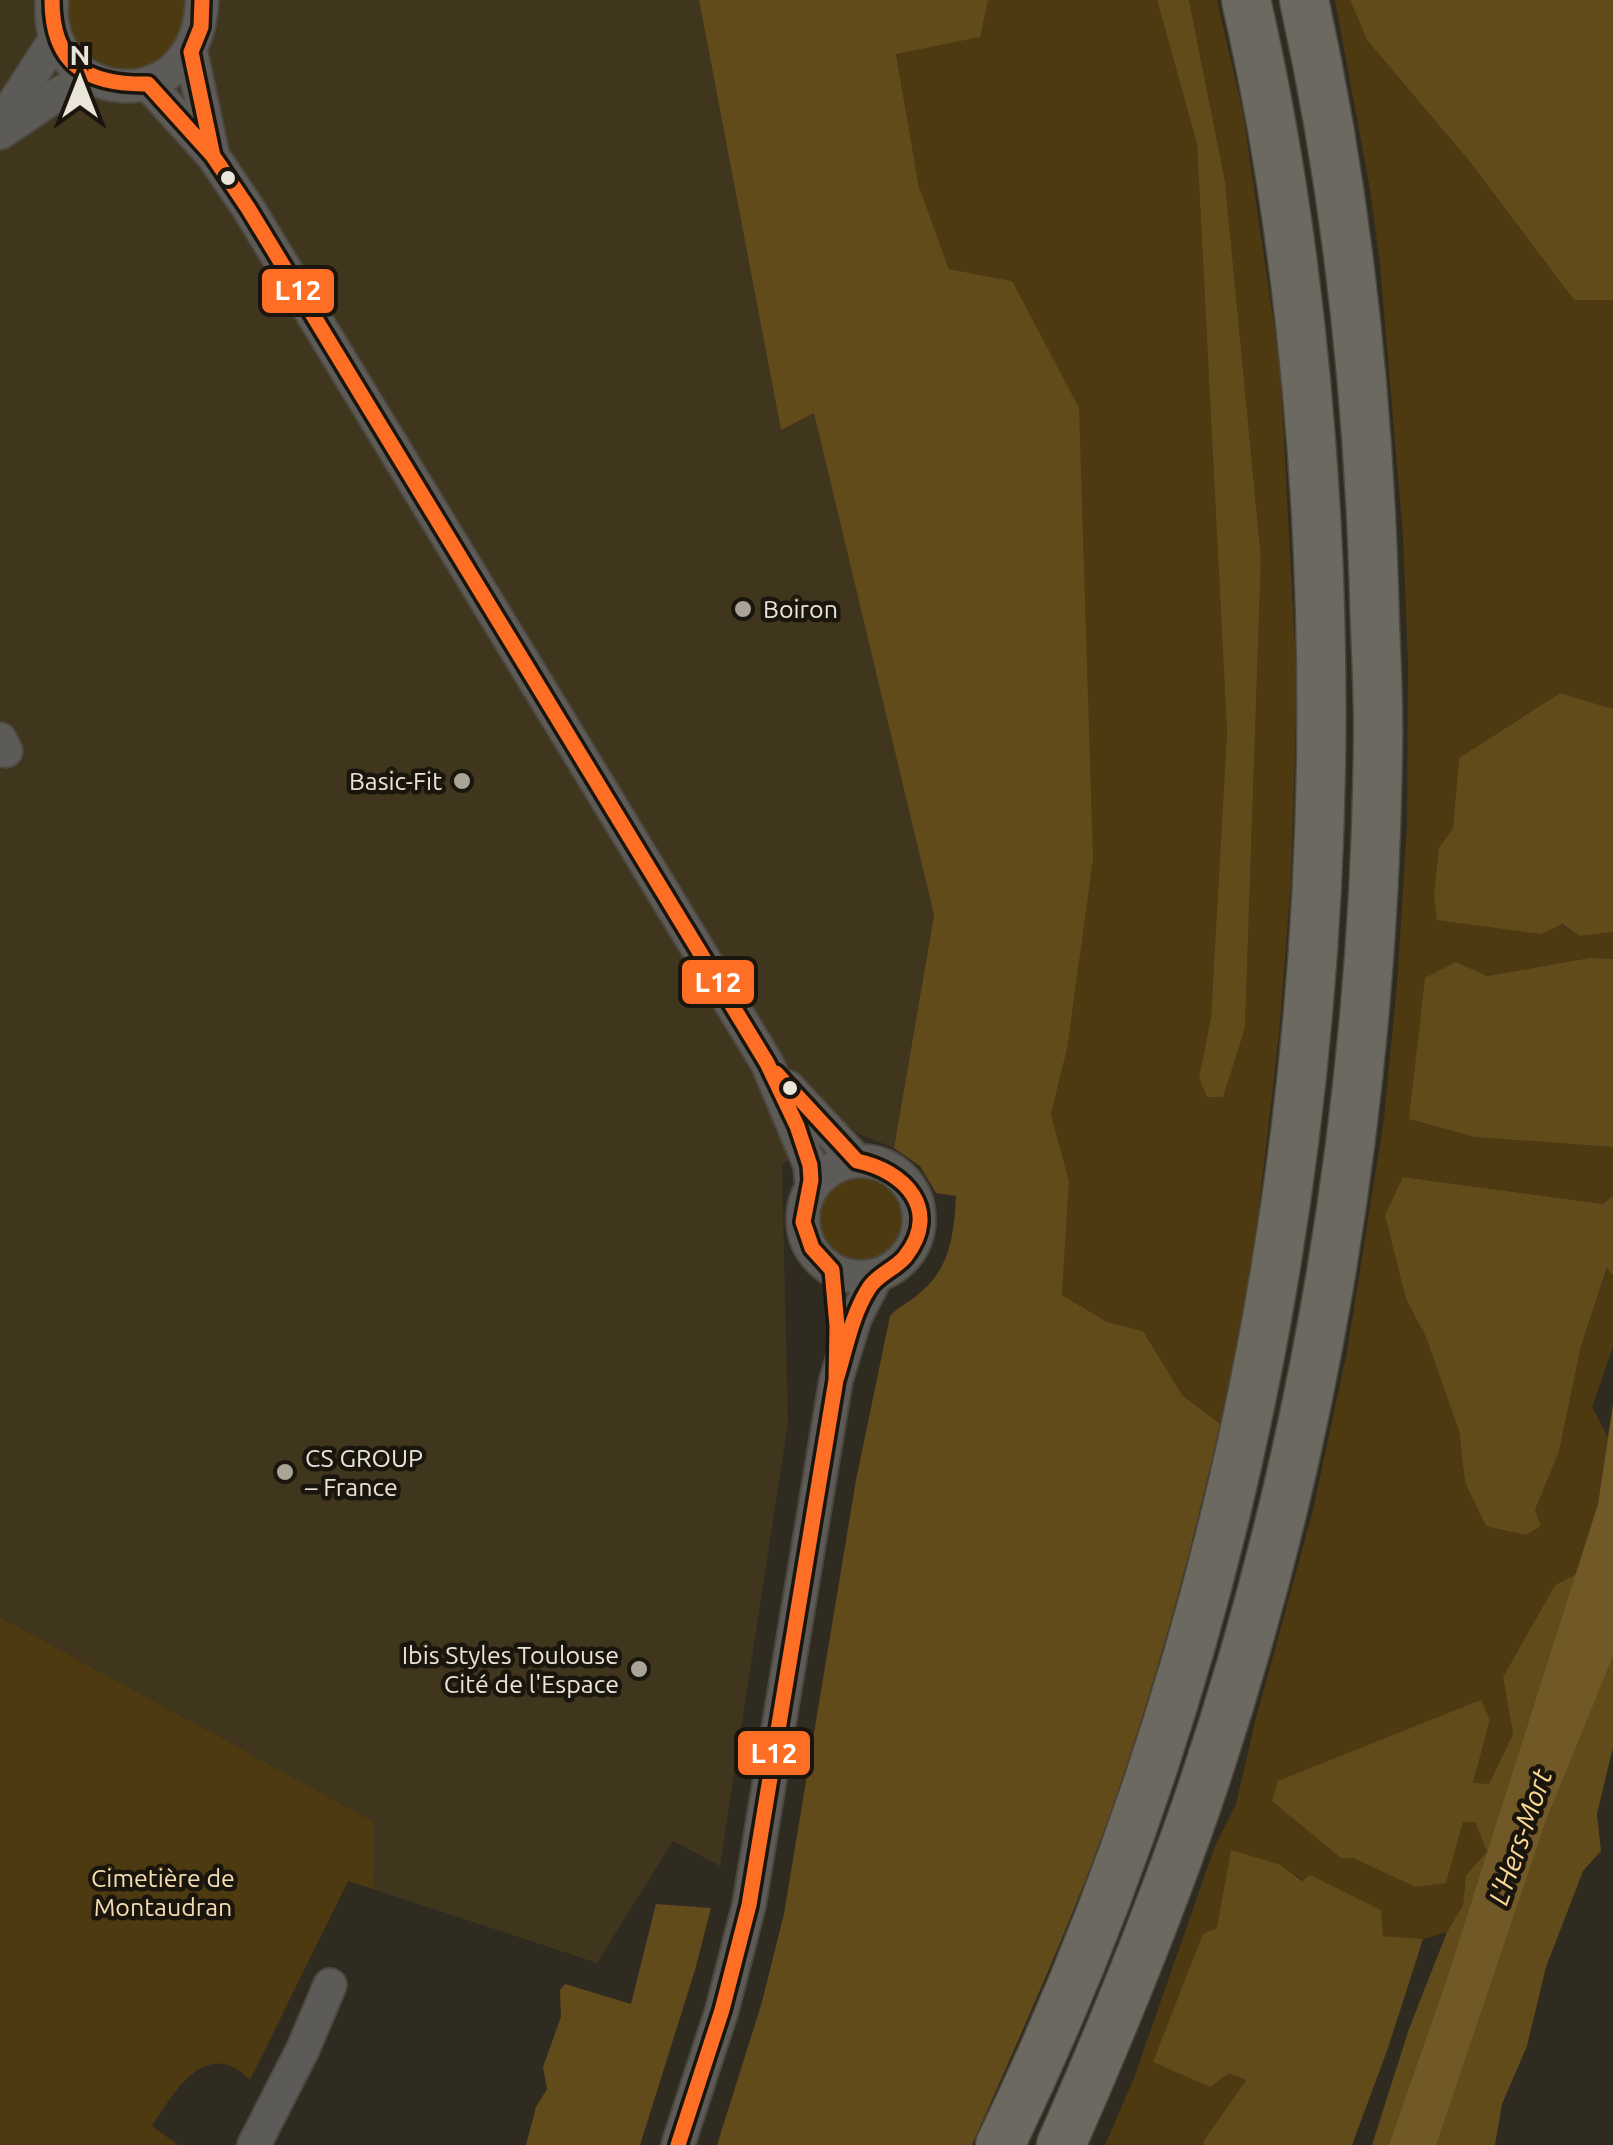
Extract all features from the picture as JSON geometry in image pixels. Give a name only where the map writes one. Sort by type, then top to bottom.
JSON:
[{"type":"highway","points":[[1000,2145],[1082,1959],[1162,1734],[1198,1619],[1262,1344],[1298,1117],[1317,905],[1322,796],[1323,667],[1318,554],[1300,310],[1271,120],[1246,0]]},
{"type":"highway","points":[[1061,2145],[1106,2045],[1157,1912],[1242,1661],[1305,1409],[1351,1140],[1373,896],[1378,761],[1371,492],[1360,360],[1331,130],[1304,0]]},
{"type":"street","points":[[52,0],[56,38],[70,61],[91,78],[118,86],[148,84],[172,72],[191,52],[201,27],[202,0]]},
{"type":"street","points":[[0,124],[56,38]]},
{"type":"street","points":[[191,52],[213,156]]},
{"type":"street","points":[[0,133],[58,94],[91,78]]},
{"type":"street","points":[[148,84],[213,156],[767,1063],[810,1164],[812,1188]]},
{"type":"street","points":[[767,1063],[857,1161]]},
{"type":"street","points":[[857,1161],[876,1163],[906,1182],[919,1217],[908,1253],[895,1267],[862,1278],[832,1270],[816,1257],[806,1239],[802,1219],[806,1199],[828,1171],[857,1161]]},
{"type":"street","points":[[832,1270],[836,1380]]},
{"type":"street","points":[[678,2145],[722,2010],[749,1905],[836,1380],[855,1318],[878,1275]]},
{"type":"street","points":[[254,2145],[303,2049],[330,1985]]},
{"type":"shaded area","points":[[0,0],[699,0],[781,429],[814,412],[934,915],[894,1148],[859,1134],[844,1122],[782,1165],[788,1423],[720,1866],[673,1841],[597,1963],[373,1889],[373,1822],[0,1617]]},
{"type":"shaded area","points":[[699,0],[988,0],[980,37],[896,54],[919,187],[949,269],[1012,281],[1079,408],[1093,859],[1067,1049],[1051,1114],[1069,1181],[1062,1295],[1107,1322],[1143,1331],[1182,1395],[1220,1424],[1175,1606],[1120,1785],[1069,1922],[972,2145],[717,2145],[762,2002],[784,1914],[856,1480],[890,1316],[922,1291],[939,1271],[952,1235],[956,1196],[936,1193],[920,1166],[894,1148],[934,915],[814,413],[781,430]]},
{"type":"shaded area","points":[[1157,0],[1189,0],[1225,181],[1261,558],[1245,1028],[1223,1097],[1207,1097],[1199,1078],[1211,1017],[1227,732],[1197,144]]},
{"type":"shaded area","points":[[1350,0],[1613,0],[1613,300],[1574,300],[1470,162],[1367,40]]},
{"type":"shaded area","points":[[1560,693],[1613,709],[1613,932],[1579,936],[1562,924],[1541,934],[1437,920],[1434,896],[1439,848],[1453,828],[1459,758]]},
{"type":"shaded area","points":[[1589,958],[1613,959],[1613,1147],[1474,1137],[1409,1119],[1425,978],[1456,962],[1487,976]]},
{"type":"shaded area","points":[[1403,1177],[1603,1204],[1613,1196],[1613,1276],[1607,1268],[1581,1346],[1559,1452],[1535,1510],[1541,1526],[1526,1535],[1486,1526],[1465,1482],[1459,1431],[1426,1337],[1406,1299],[1385,1215]]},
{"type":"shaded area","points":[[1613,1568],[1613,1747],[1597,1814],[1601,1851],[1583,1871],[1546,1967],[1527,2046],[1502,2104],[1495,2145],[1372,2145],[1409,2029],[1447,1932],[1463,1905],[1466,1875],[1487,1852],[1475,1822],[1463,1822],[1446,1883],[1415,1887],[1353,1858],[1341,1858],[1272,1801],[1278,1781],[1481,1700],[1490,1720],[1473,1783],[1489,1784],[1513,1734],[1503,1677],[1555,1585],[1576,1574],[1586,1601]]},
{"type":"shaded area","points":[[1231,1850],[1281,1865],[1302,1881],[1310,1875],[1381,1910],[1383,1936],[1423,1939],[1352,2145],[1204,2145],[1246,2080],[1229,2073],[1210,2087],[1153,2062],[1203,1934],[1217,1928]]},
{"type":"shaded area","points":[[656,1904],[711,1908],[640,2145],[526,2145],[536,2107],[547,2089],[543,2067],[561,2017],[560,1990],[565,1984],[631,2004]]},
{"type":"green space","points":[[66,0],[189,0],[190,9],[167,59],[132,73],[98,66],[69,37]]},
{"type":"green space","points":[[988,0],[1157,0],[1197,144],[1227,732],[1211,1017],[1199,1078],[1222,1097],[1245,1028],[1261,558],[1225,181],[1189,0],[1217,0],[1243,113],[1280,366],[1297,683],[1291,882],[1279,1035],[1249,1293],[1220,1424],[1182,1395],[1143,1331],[1107,1322],[1062,1295],[1069,1181],[1051,1114],[1067,1049],[1012,281],[949,269],[919,187],[896,53],[979,37]]},
{"type":"green space","points":[[1335,0],[1350,0],[1367,40],[1470,162],[1574,300],[1613,300],[1613,709],[1560,693],[1459,758],[1453,828],[1439,848],[1579,936],[1613,932],[1613,959],[1589,958],[1486,976],[1456,962],[1409,1119],[1474,1137],[1613,1147],[1613,1196],[1603,1204],[1404,1177],[1406,1299],[1426,1337],[1459,1431],[1465,1482],[1535,1510],[1559,1452],[1581,1346],[1608,1267],[1613,1276],[1613,1347],[1592,1407],[1608,1437],[1598,1504],[1576,1574],[1555,1585],[1503,1677],[1513,1734],[1489,1784],[1473,1784],[1490,1720],[1353,1858],[1415,1887],[1446,1882],[1463,1822],[1475,1822],[1487,1852],[1466,1875],[1463,1905],[1447,1932],[1423,1939],[1383,1936],[1281,1865],[1229,2073],[1246,2080],[1204,2145],[1105,2145],[1134,2078],[1215,1846],[1236,1804],[1313,1510],[1347,1352],[1384,1119],[1407,827],[1408,663],[1403,536],[1380,265]]},
{"type":"green space","points":[[863,1171],[881,1175],[896,1185],[906,1200],[910,1218],[906,1236],[896,1251],[881,1261],[863,1265],[845,1261],[830,1251],[820,1236],[816,1218],[820,1200],[830,1185],[845,1175]]},
{"type":"green space","name":"Cimetière de Montaudran","points":[[0,1617],[374,1822],[373,1889],[348,1881],[250,2080],[234,2068],[206,2066],[170,2099],[152,2126],[178,2145],[0,2145]]},
{"type":"water","name":"L'Hers-Mort","points":[[1613,1404],[1613,1656],[1546,1820],[1436,2145],[1389,2145],[1446,1982],[1598,1504]]},
{"type":"transit line","name":"L12","points":[[52,0],[58,41],[77,67],[107,80],[148,84],[213,156],[248,208],[767,1063],[797,1126],[810,1165],[803,1222],[812,1248],[832,1270],[836,1380],[749,1905],[722,2010],[678,2145]]},
{"type":"transit line","name":"L12","points":[[202,0],[201,27],[191,52],[213,156],[222,169]]},
{"type":"transit line","name":"L12","points":[[776,1073],[857,1161],[903,1183],[919,1209],[916,1240],[905,1257],[873,1283],[863,1298],[837,1377]]},
{"type":"place","name":"Boiron","points":[[743,609]]},
{"type":"place","name":"Basic-Fit","points":[[462,781]]},
{"type":"place","name":"CS GROUP – France","points":[[285,1472]]},
{"type":"place","name":"Ibis Styles Toulouse Cité de l'Espace","points":[[639,1669]]}]
